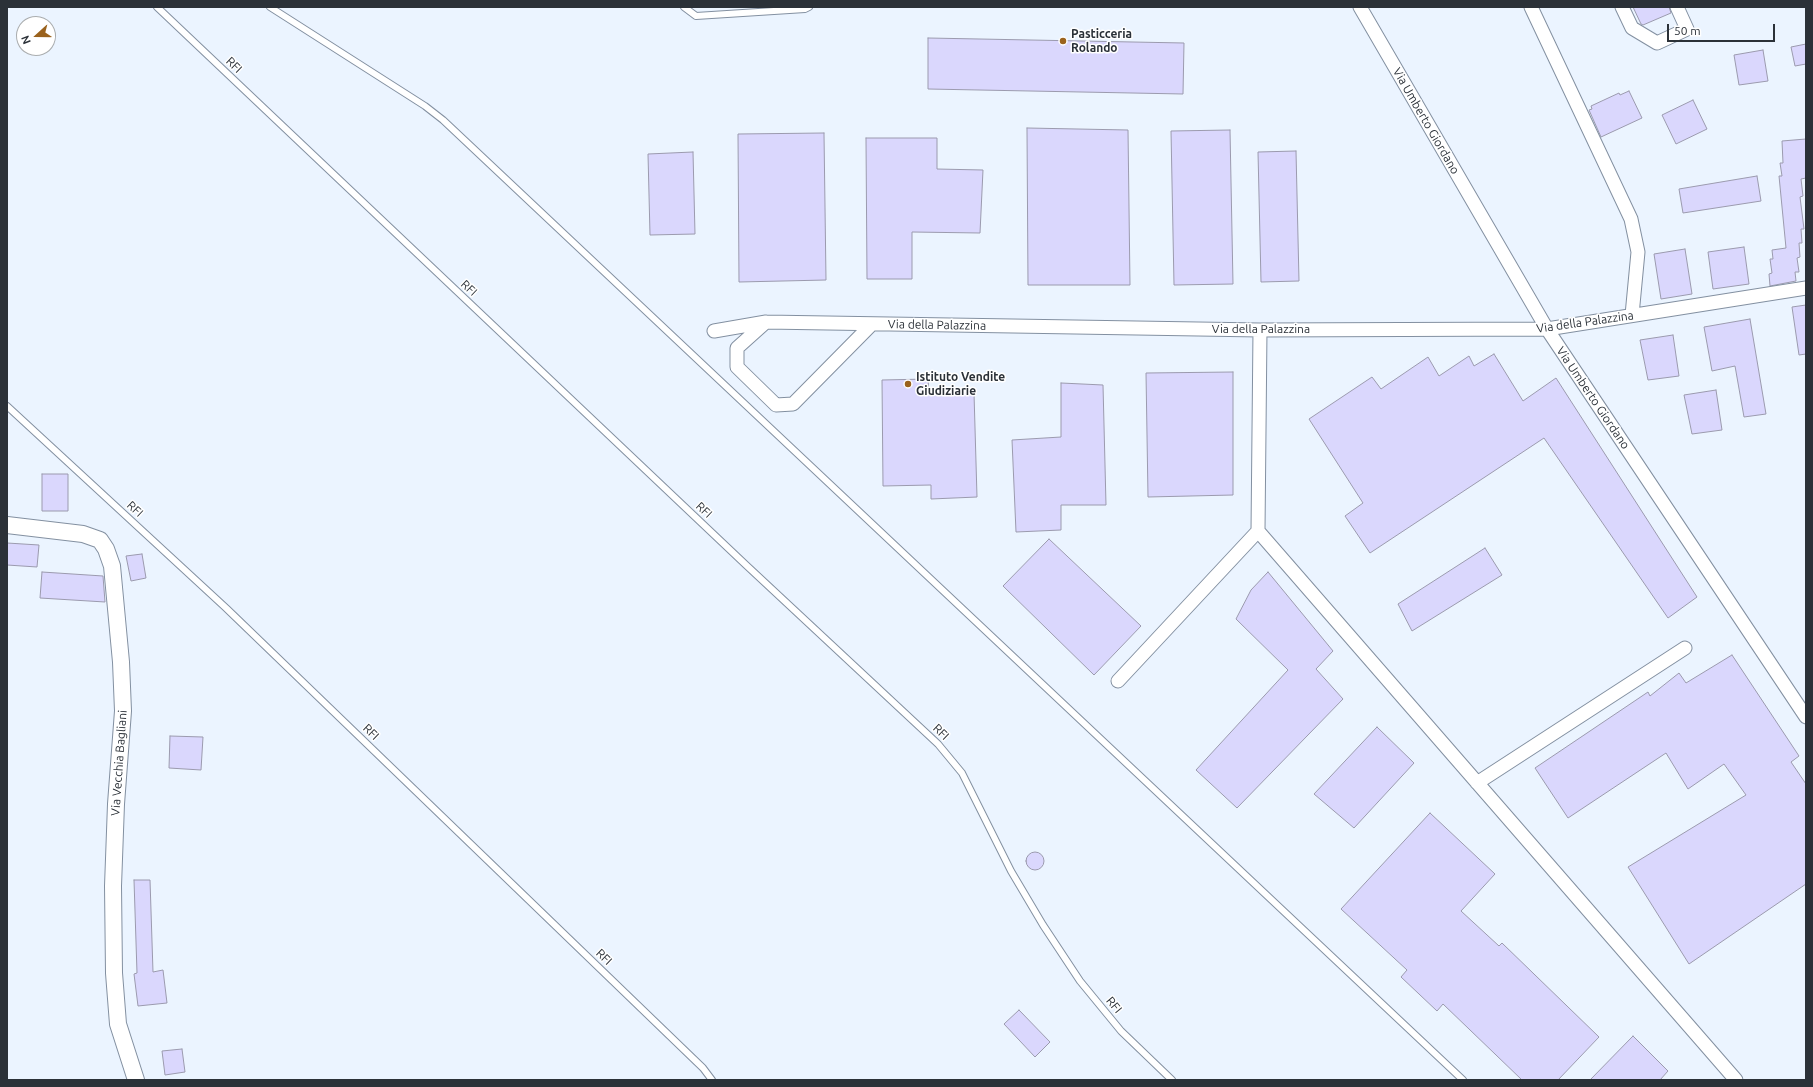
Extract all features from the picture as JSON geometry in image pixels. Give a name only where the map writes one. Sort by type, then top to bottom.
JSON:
[{"type":"street","name":"Via Umberto Giordano","points":[[1360,7],[1547,329],[1806,717]]},
{"type":"street","points":[[1531,7],[1631,219],[1638,252],[1632,316]]},
{"type":"street","points":[[1622,7],[1632,28],[1657,43],[1687,29],[1677,7]]},
{"type":"street","name":"Via della Palazzina","points":[[714,331],[766,322],[1260,330],[1547,329],[1806,288]]},
{"type":"street","points":[[766,322],[737,348],[737,367],[776,405],[793,404],[872,324]]},
{"type":"street","points":[[1260,330],[1258,531],[1736,1080]]},
{"type":"street","name":"Via Vecchia Bagliani","points":[[7,525],[83,534],[100,540],[106,549],[112,566],[121,662],[122,710],[113,878],[114,972],[118,1024],[136,1080]]},
{"type":"street","points":[[1118,681],[1258,531]]},
{"type":"street","points":[[1478,783],[1684,648]]},
{"type":"lane","name":"RFI","points":[[157,7],[717,538],[938,744],[962,773],[1014,875],[1043,925],[1080,981],[1121,1031],[1172,1080]]},
{"type":"lane","points":[[270,7],[425,106],[444,120],[1463,1080]]},
{"type":"lane","points":[[684,7],[696,16],[805,9],[809,7]]},
{"type":"lane","name":"RFI","points":[[7,406],[226,608],[703,1068],[712,1080]]},
{"type":"building","points":[[1633,7],[1669,7],[1671,13],[1643,25],[1641,24]]},
{"type":"building","points":[[928,38],[1184,43],[1183,94],[928,89]]},
{"type":"building","points":[[1806,44],[1806,64],[1795,66],[1791,47]]},
{"type":"building","points":[[1763,50],[1768,81],[1739,85],[1734,55]]},
{"type":"building","points":[[1629,91],[1642,118],[1601,137],[1589,110],[1592,109],[1591,106],[1619,93],[1620,95]]},
{"type":"building","points":[[1693,100],[1707,129],[1676,144],[1662,115]]},
{"type":"building","points":[[1027,128],[1128,130],[1130,285],[1028,285]]},
{"type":"building","points":[[1230,130],[1233,284],[1174,285],[1171,131]]},
{"type":"building","points":[[824,133],[826,280],[739,282],[738,134]]},
{"type":"building","points":[[866,138],[937,138],[937,169],[983,170],[980,233],[912,232],[912,279],[867,279]]},
{"type":"building","points":[[1806,139],[1806,178],[1801,179],[1803,196],[1800,197],[1804,229],[1801,229],[1802,243],[1799,243],[1800,257],[1797,258],[1799,272],[1795,272],[1796,281],[1770,286],[1769,274],[1772,273],[1770,259],[1773,259],[1772,250],[1786,248],[1779,176],[1782,176],[1780,163],[1783,163],[1782,141]]},
{"type":"building","points":[[1296,151],[1299,281],[1261,282],[1258,152]]},
{"type":"building","points":[[693,152],[695,234],[650,235],[648,154]]},
{"type":"building","points":[[1757,176],[1761,201],[1683,213],[1679,189]]},
{"type":"building","points":[[1744,247],[1749,284],[1713,289],[1708,252]]},
{"type":"building","points":[[1685,249],[1692,294],[1661,299],[1654,254]]},
{"type":"building","points":[[1806,305],[1806,354],[1799,355],[1792,307]]},
{"type":"building","points":[[1750,319],[1766,414],[1744,417],[1735,366],[1712,371],[1704,327]]},
{"type":"building","points":[[1673,335],[1679,376],[1648,380],[1640,340]]},
{"type":"building","points":[[1494,354],[1523,401],[1556,378],[1697,597],[1668,618],[1544,438],[1370,553],[1345,516],[1363,503],[1309,419],[1372,377],[1381,389],[1428,357],[1439,376],[1469,356],[1474,366]]},
{"type":"building","points":[[1233,372],[1233,495],[1148,497],[1146,373]]},
{"type":"building","points":[[928,379],[929,394],[974,393],[977,497],[931,499],[931,485],[883,486],[882,380]]},
{"type":"building","points":[[1061,383],[1103,385],[1106,505],[1061,505],[1061,530],[1016,532],[1012,440],[1061,437]]},
{"type":"building","points":[[1716,390],[1722,430],[1692,434],[1684,395]]},
{"type":"building","points":[[42,474],[68,474],[68,511],[42,511]]},
{"type":"building","points":[[1049,539],[1141,626],[1094,675],[1003,586]]},
{"type":"building","points":[[7,543],[39,545],[37,567],[7,565]]},
{"type":"building","points":[[1485,548],[1502,575],[1412,631],[1398,604]]},
{"type":"building","points":[[142,554],[146,578],[131,581],[126,556]]},
{"type":"building","points":[[42,572],[103,576],[105,602],[40,598]]},
{"type":"building","points":[[1268,572],[1333,651],[1316,669],[1343,699],[1237,808],[1196,770],[1288,670],[1236,619],[1251,590]]},
{"type":"building","points":[[1732,655],[1799,756],[1791,762],[1806,784],[1806,884],[1689,964],[1628,867],[1746,795],[1724,764],[1688,789],[1666,753],[1568,818],[1535,768],[1648,692],[1650,696],[1679,673],[1686,683]]},
{"type":"building","points":[[1377,727],[1414,763],[1354,828],[1314,794]]},
{"type":"building","points":[[170,736],[203,737],[201,770],[169,768]]},
{"type":"building","points":[[1430,813],[1495,874],[1461,911],[1499,946],[1502,943],[1599,1037],[1558,1080],[1522,1080],[1443,1004],[1437,1011],[1401,977],[1407,970],[1341,909]]},
{"type":"building","points":[[1031,852],[1039,852],[1044,857],[1042,868],[1039,870],[1031,870],[1026,865],[1026,857]]},
{"type":"building","points":[[134,880],[150,880],[153,972],[163,970],[167,1003],[138,1006],[134,974],[137,973]]},
{"type":"building","points":[[1019,1010],[1050,1042],[1035,1057],[1004,1024]]},
{"type":"building","points":[[1633,1036],[1668,1071],[1660,1080],[1590,1080]]},
{"type":"building","points":[[182,1049],[185,1072],[165,1075],[162,1051]]},
{"type":"place","name":"Pasticceria Rolando","points":[[1063,41]]},
{"type":"place","name":"Istituto Vendite Giudiziarie","points":[[908,384]]}]
